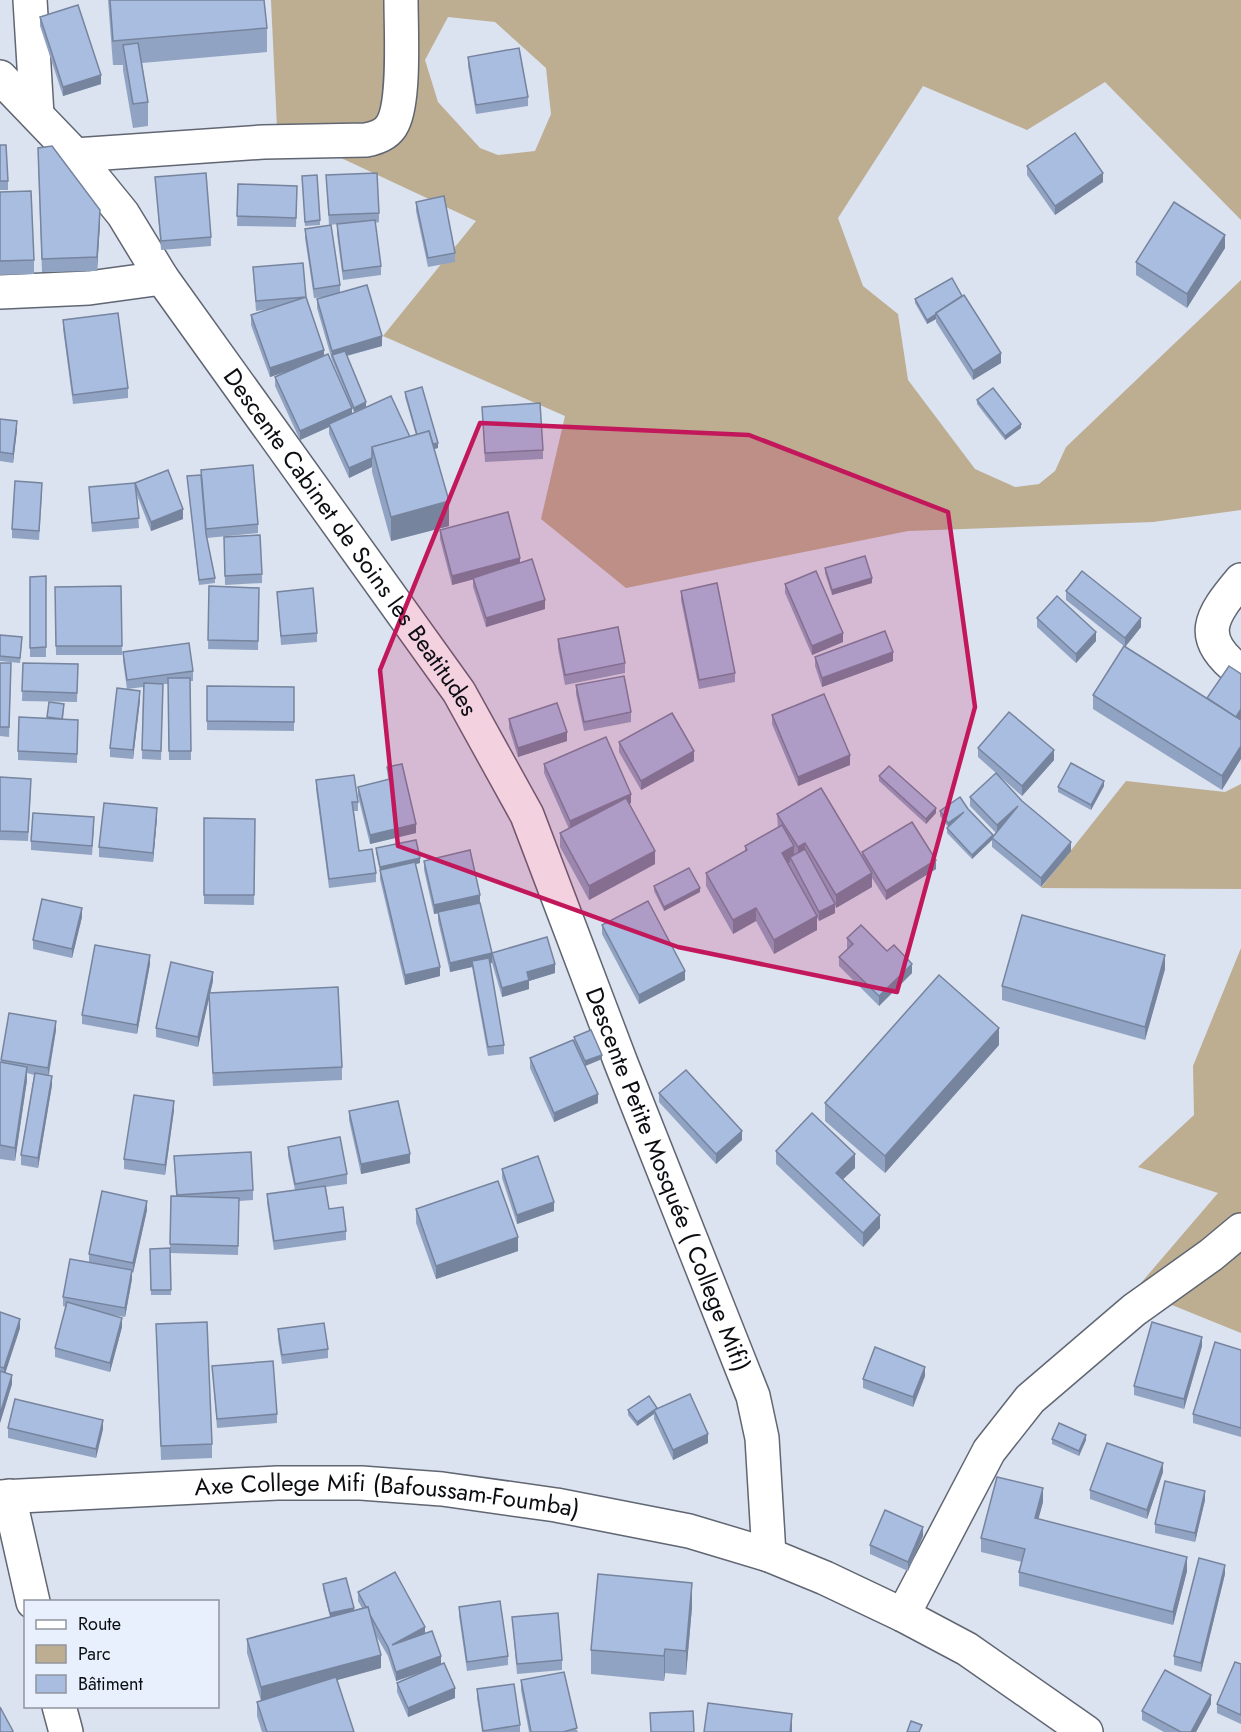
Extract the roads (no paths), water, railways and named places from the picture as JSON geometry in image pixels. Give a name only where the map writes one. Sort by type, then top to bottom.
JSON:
[{"type":"main road","points":[[30,0],[37,115]]},
{"type":"main road","points":[[75,155],[263,142],[366,140],[381,137],[393,124],[400,97],[401,0]]},
{"type":"main road","name":"Descente Cabinet de Soins les Beatitudes","points":[[0,77],[75,155],[123,214],[162,278],[459,692],[527,815]]},
{"type":"main road","points":[[0,292],[89,288],[162,278]]},
{"type":"main road","points":[[1241,580],[1219,606],[1212,623],[1212,641],[1229,663],[1241,672]]},
{"type":"main road","name":"Descente Petite Mosquée ( College Mifi)","points":[[527,815],[621,1063],[753,1396],[762,1438],[769,1555]]},
{"type":"main road","points":[[903,1615],[988,1451],[1030,1399],[1134,1310],[1241,1230]]},
{"type":"main road","name":"Axe College Mifi (Bafoussam-Foumba)","points":[[4,1497],[277,1483],[361,1483],[442,1489],[628,1518],[689,1531],[769,1555],[825,1578],[903,1615],[967,1649],[1086,1732]]},
{"type":"main road","points":[[4,1497],[32,1600]]},
{"type":"main road","points":[[59,1708],[66,1732]]}]
